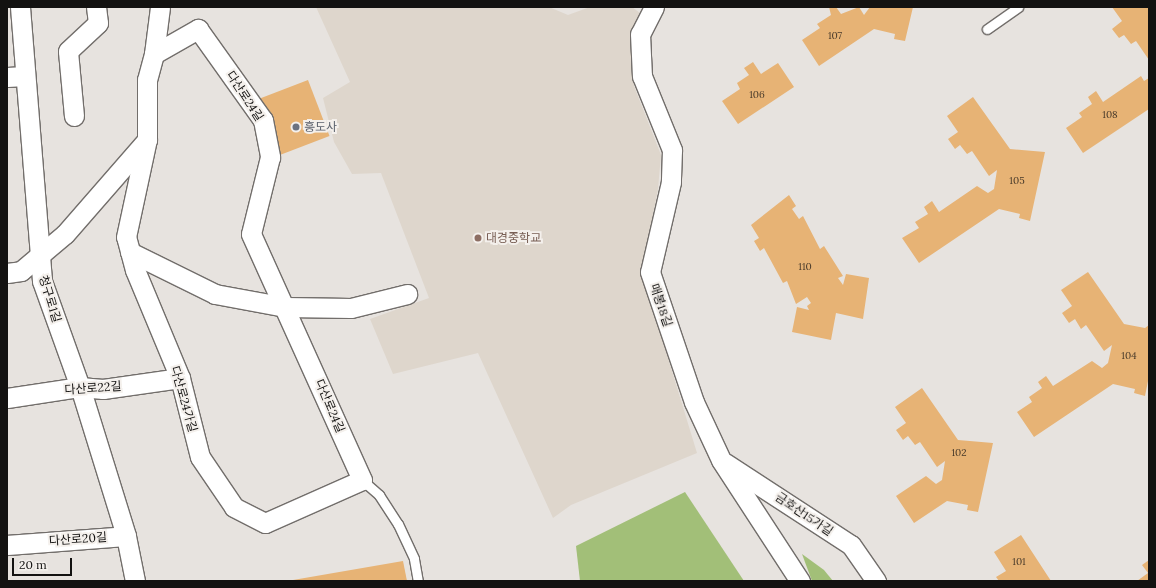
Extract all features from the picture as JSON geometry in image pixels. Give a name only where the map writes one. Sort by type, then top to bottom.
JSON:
[{"type":"street","name":"청구로1길","points":[[20,7],[16,77],[42,281],[80,387],[126,536],[135,581]]},
{"type":"street","points":[[74,116],[68,51],[98,23],[96,7]]},
{"type":"street","points":[[7,274],[21,271],[40,257],[65,234],[147,139],[147,80],[154,54],[160,7]]},
{"type":"street","name":"매봉18길","points":[[654,7],[640,34],[642,76],[672,150],[671,182],[650,272],[694,402],[721,460],[800,581]]},
{"type":"street","name":"다산로24길","points":[[154,54],[198,29],[263,120],[270,157],[252,234],[362,480]]},
{"type":"street","name":"다산로24가길","points":[[147,139],[126,237],[130,252],[180,378],[200,457],[234,507],[265,523],[362,480]]},
{"type":"street","points":[[130,252],[215,294],[285,307],[351,308],[406,294]]},
{"type":"street","name":"다산로22길","points":[[7,398],[80,387],[103,389],[180,378]]},
{"type":"street","name":"금호산15가길","points":[[721,460],[851,545],[876,581]]},
{"type":"street","name":"다산로20길","points":[[7,545],[126,536]]},
{"type":"lane","points":[[987,29],[1018,7]]},
{"type":"lane","points":[[362,480],[378,495],[398,524],[414,559],[418,581]]},
{"type":"shaded area","points":[[316,7],[549,7],[568,15],[590,7],[632,7],[640,13],[634,86],[661,155],[658,189],[642,273],[697,453],[571,505],[553,518],[478,353],[393,374],[370,319],[429,298],[381,173],[352,174],[334,142],[323,98],[350,82]]},
{"type":"green space","points":[[685,492],[744,581],[580,581],[576,546]]},
{"type":"green space","points":[[802,554],[824,570],[833,581],[812,581]]},
{"type":"building","points":[[829,7],[836,7],[841,14],[859,7],[864,15],[870,7],[913,7],[905,41],[894,39],[895,34],[874,29],[819,66],[802,40],[820,28],[817,24],[831,15]]},
{"type":"building","points":[[1112,7],[1149,7],[1149,60],[1136,41],[1131,44],[1124,35],[1119,38],[1112,29],[1122,21]]},
{"type":"building","points":[[753,62],[761,74],[778,63],[794,87],[738,124],[722,101],[740,89],[737,83],[749,75],[744,68]]},
{"type":"building","points":[[1141,76],[1144,81],[1149,78],[1149,109],[1083,153],[1066,128],[1082,117],[1079,113],[1092,104],[1088,97],[1096,91],[1103,102]]},
{"type":"building","name":"흥도사","points":[[308,80],[330,136],[275,157],[254,101]]},
{"type":"building","points":[[973,97],[1010,149],[1045,152],[1030,221],[1019,218],[1020,214],[999,209],[919,263],[902,238],[919,228],[915,222],[928,214],[924,207],[932,201],[939,212],[977,186],[988,193],[994,189],[997,170],[989,176],[972,151],[967,154],[960,145],[955,149],[948,139],[958,132],[947,116]]},
{"type":"building","points":[[789,195],[796,206],[792,209],[799,219],[803,216],[820,249],[824,246],[843,276],[838,278],[843,285],[846,274],[869,278],[863,319],[836,313],[831,340],[792,332],[797,307],[809,310],[807,306],[811,303],[807,297],[796,304],[787,281],[783,283],[764,248],[760,251],[754,241],[759,238],[751,225]]},
{"type":"building","points":[[1088,272],[1124,324],[1145,328],[1149,325],[1149,376],[1145,396],[1134,393],[1135,389],[1113,384],[1034,437],[1017,412],[1032,402],[1029,397],[1042,388],[1038,382],[1046,376],[1053,386],[1092,361],[1102,368],[1108,363],[1112,345],[1104,351],[1086,325],[1081,329],[1075,319],[1069,323],[1062,313],[1072,306],[1061,290]]},
{"type":"building","points":[[922,388],[958,440],[993,443],[978,512],[967,510],[968,505],[947,501],[914,523],[896,496],[926,476],[936,484],[942,480],[945,461],[937,467],[920,442],[915,445],[908,436],[903,440],[896,430],[906,423],[895,407]]},
{"type":"building","points":[[1021,535],[1051,581],[999,581],[996,577],[1006,571],[994,552]]},
{"type":"building","points":[[1149,560],[1149,581],[1137,581],[1148,573],[1142,565]]},
{"type":"building","points":[[403,561],[407,581],[293,581],[293,580]]},
{"type":"place","name":"흥도사","points":[[296,127]]},
{"type":"place","name":"대경중학교","points":[[478,238]]}]
